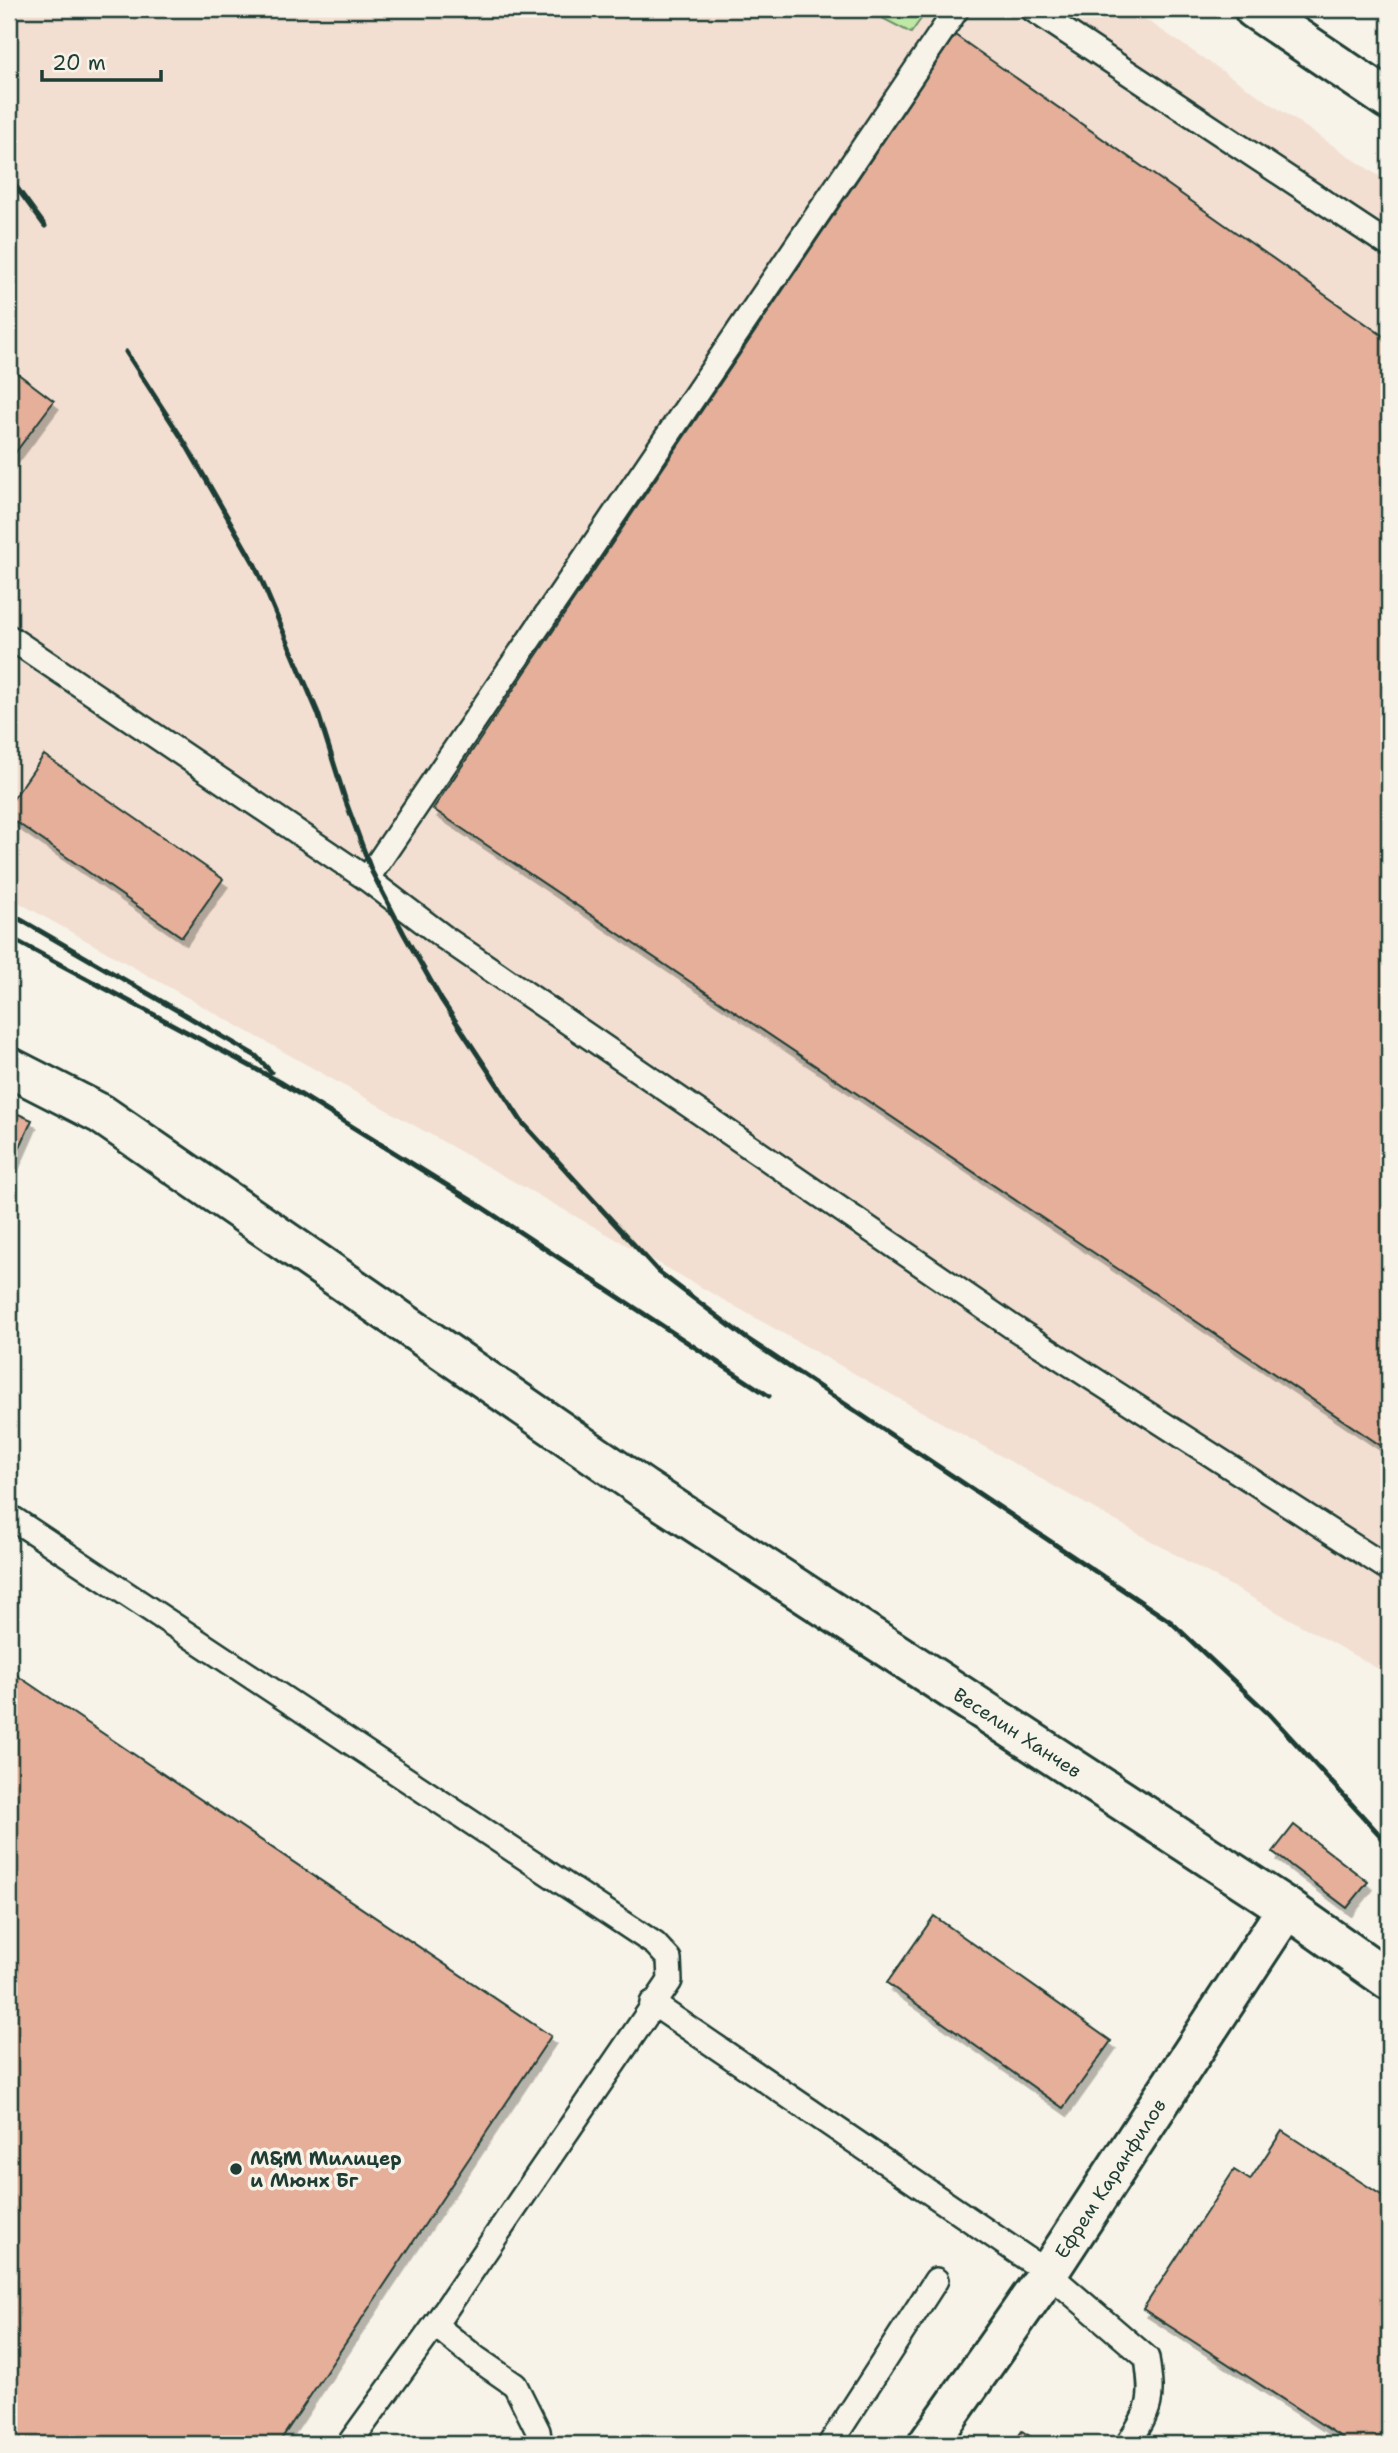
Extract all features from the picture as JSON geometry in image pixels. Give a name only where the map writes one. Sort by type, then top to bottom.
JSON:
[{"type":"street","points":[[1254,9],[1389,100]]},
{"type":"street","name":"Веселин Ханчев","points":[[9,1067],[101,1114],[644,1489],[1287,1909],[1389,1980]]},
{"type":"street","name":"Ефрем Каранфилов","points":[[928,2444],[1048,2273],[1287,1909]]},
{"type":"lane","points":[[367,880],[957,9]]},
{"type":"lane","points":[[1031,9],[1389,245]]},
{"type":"lane","points":[[9,637],[367,880],[445,938],[1014,1328],[1389,1569]]},
{"type":"lane","points":[[9,1516],[655,1944],[669,1959],[670,1980],[435,2325],[349,2444]]},
{"type":"lane","points":[[652,2003],[1048,2273],[1147,2358],[1151,2390],[1147,2416],[1128,2444]]},
{"type":"lane","points":[[830,2444],[936,2280]]},
{"type":"lane","points":[[435,2325],[515,2385],[538,2431],[540,2444]]},
{"type":"shaded area","points":[[9,9],[1130,9],[1389,183],[1389,1675],[9,897]]},
{"type":"green space","points":[[865,9],[928,9],[911,33]]},
{"type":"building","points":[[955,35],[1389,340],[1389,1451],[433,809]]},
{"type":"building","points":[[9,367],[54,401],[9,461]]},
{"type":"building","points":[[44,755],[223,879],[182,937],[9,817],[9,805]]},
{"type":"building","points":[[9,1110],[32,1120],[9,1172]]},
{"type":"building","name":"М&M Mилицер и Мюнх Бг","points":[[9,1670],[551,2036],[278,2444],[9,2444]]},
{"type":"building","points":[[1294,1825],[1368,1882],[1347,1908],[1273,1852]]},
{"type":"building","points":[[934,1916],[1111,2041],[1063,2108],[887,1983]]},
{"type":"building","points":[[1282,2131],[1389,2200],[1389,2444],[1352,2444],[1143,2309],[1234,2170],[1250,2180]]},
{"type":"building","points":[[1022,2431],[1042,2444],[1013,2444]]},
{"type":"railway","points":[[9,177],[45,226]]},
{"type":"railway","points":[[126,352],[185,443],[255,565],[318,713],[346,802],[372,872],[441,999],[522,1122],[659,1272],[746,1338],[1171,1622],[1269,1714],[1389,1845]]},
{"type":"railway","points":[[9,913],[256,1056],[271,1072]]},
{"type":"railway","points":[[9,937],[280,1082],[477,1204],[769,1396]]},
{"type":"place","name":"М&M Mилицер и Мюнх Бг","points":[[236,2169]]}]
